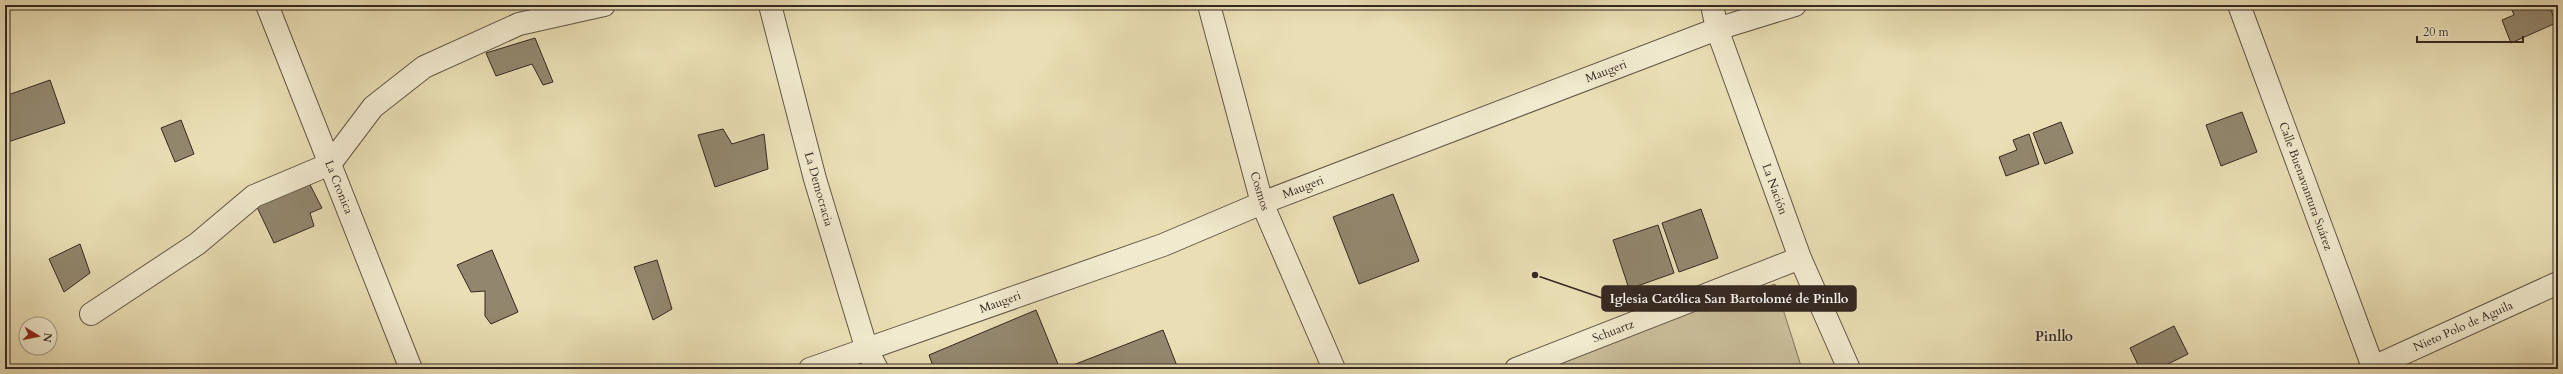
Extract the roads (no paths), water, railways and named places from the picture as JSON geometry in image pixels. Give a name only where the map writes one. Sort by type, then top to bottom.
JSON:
[{"type":"street","name":"La Cronica","points":[[267,5],[411,369]]},
{"type":"street","points":[[91,314],[197,244],[254,196],[330,164],[373,107],[424,67],[519,24],[604,5]]},
{"type":"street","name":"La Democracia","points":[[770,5],[815,179],[867,350],[877,369]]},
{"type":"street","name":"Cosmos","points":[[1209,5],[1262,202],[1334,369]]},
{"type":"street","name":"La Nación","points":[[1712,5],[1717,29],[1800,258],[1849,369]]},
{"type":"street","name":"Maugeri","points":[[810,369],[1163,245],[1262,202],[1717,29],[1795,5]]},
{"type":"street","name":"Calle Buenavantura Suárez","points":[[2239,5],[2371,368]]},
{"type":"street","name":"Schuartz","points":[[1516,369],[1800,258]]},
{"type":"street","name":"Nieto Polo de Aguila","points":[[2371,368],[2558,283]]},
{"type":"place","name":"Iglesia Católica San Bartolomé de Pinllo","points":[[1535,275]]},
{"type":"district","name":"Pinllo","points":[[2054,336]]}]
